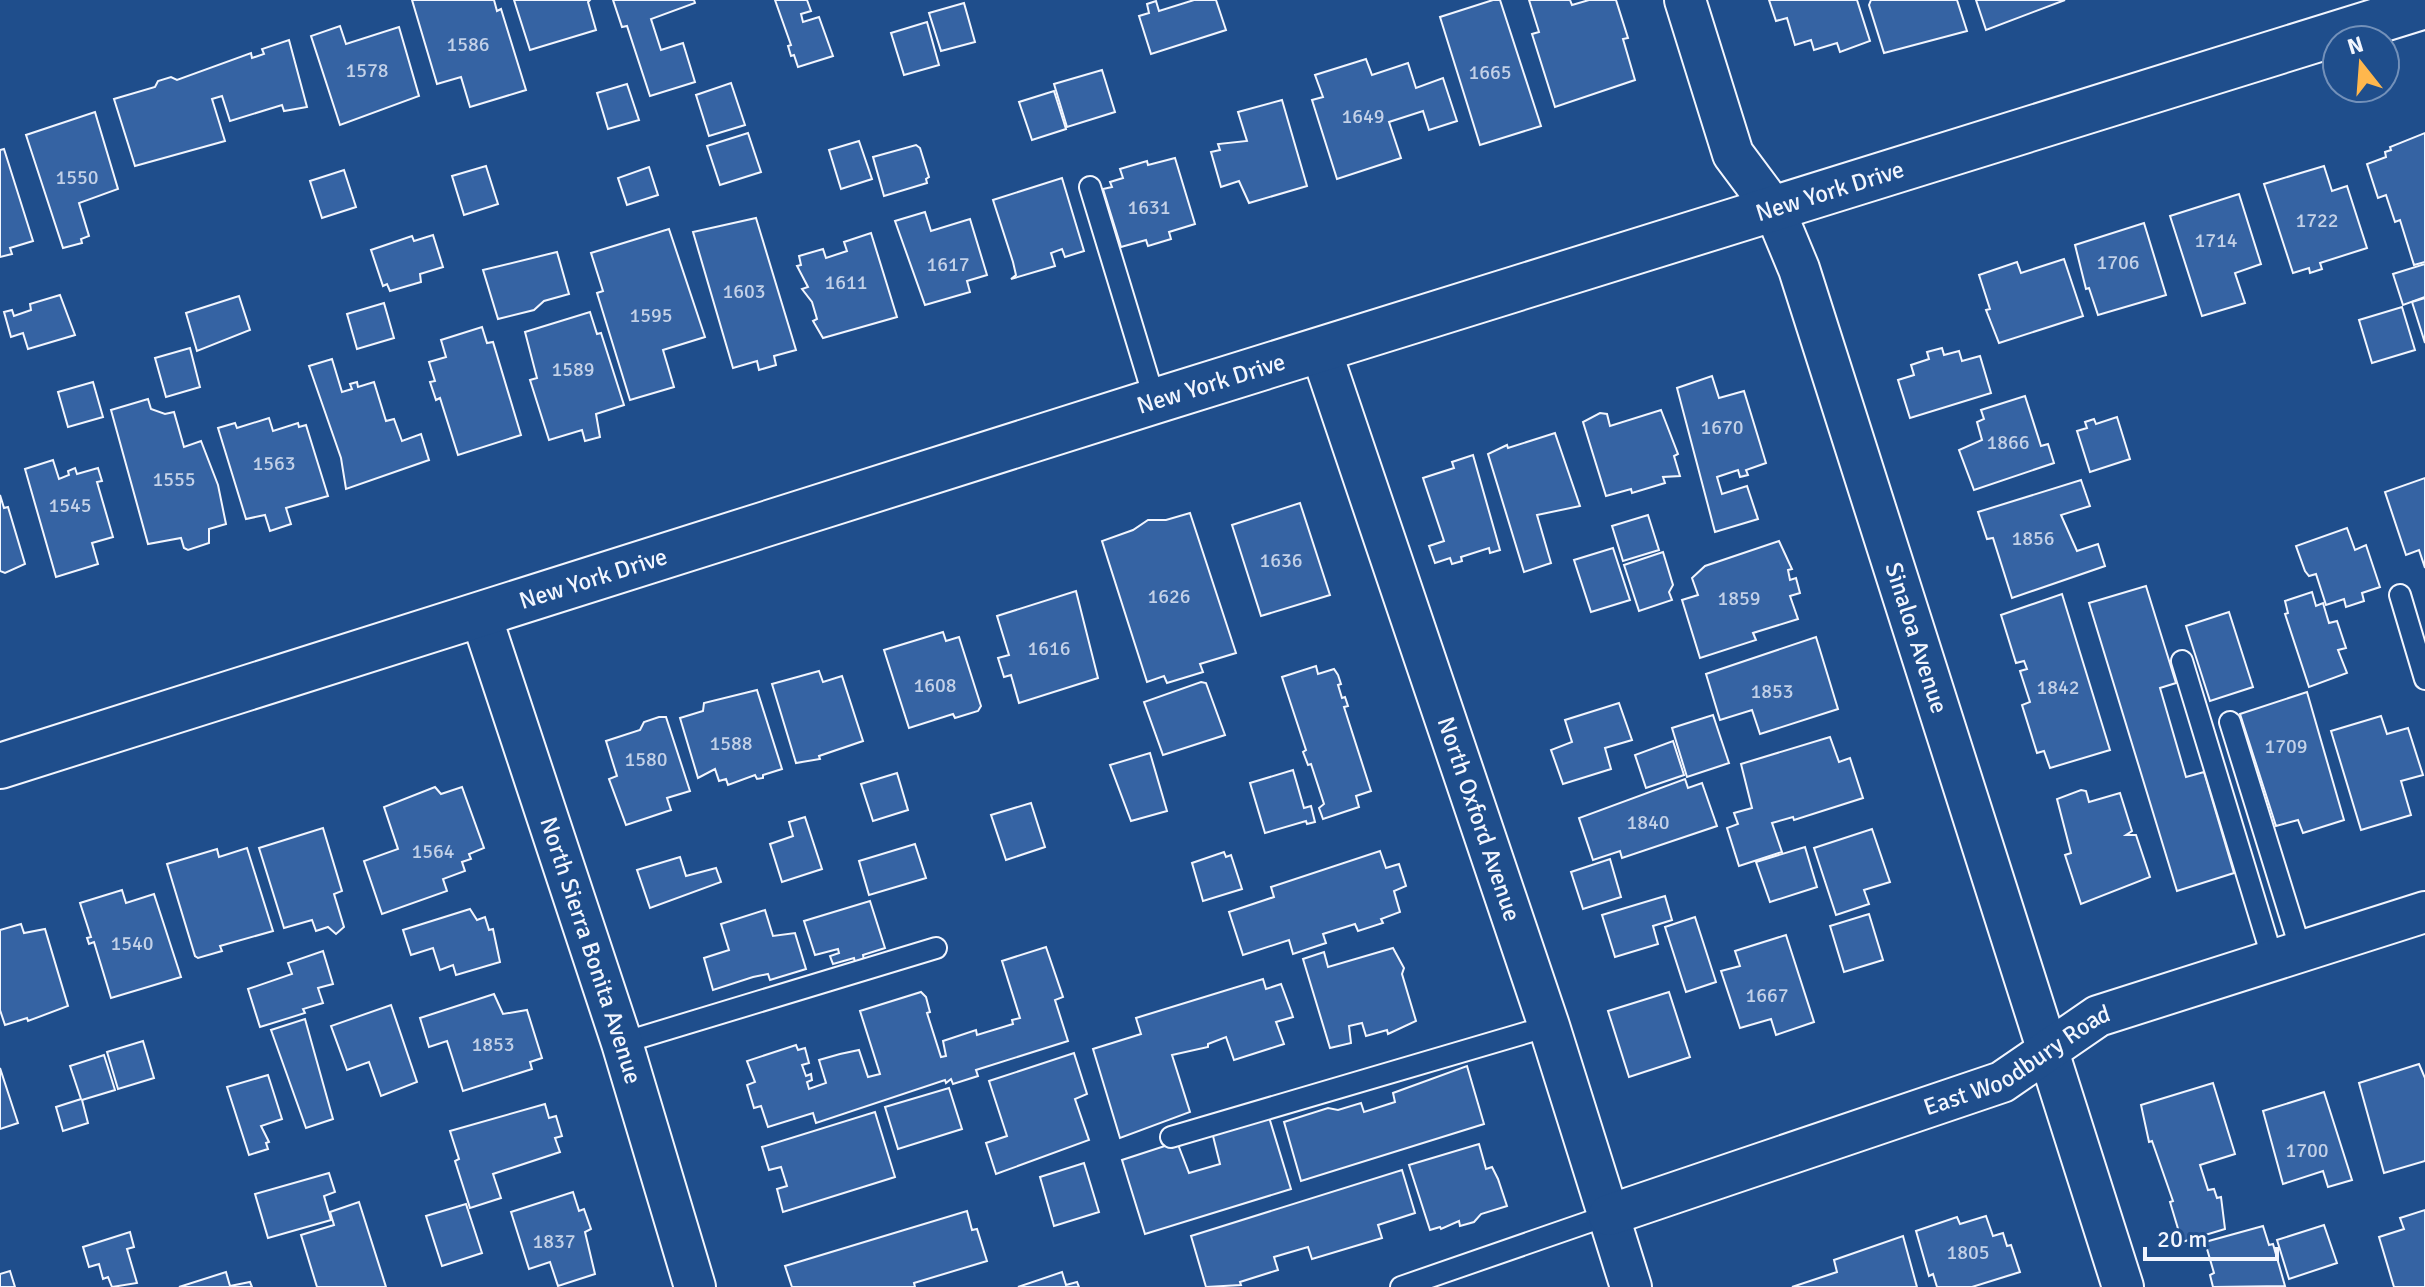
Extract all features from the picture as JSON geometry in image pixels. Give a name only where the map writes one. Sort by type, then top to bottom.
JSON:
[{"type":"street","name":"Sinaloa Avenue","points":[[1685,0],[1733,154],[1774,209],[1799,269],[2123,1287]]},
{"type":"street","name":"New York Drive","points":[[0,766],[1155,401],[2425,6]]},
{"type":"street","name":"North Oxford Avenue","points":[[1321,351],[1549,1026],[1631,1287]]},
{"type":"street","name":"North Sierra Bonita Avenue","points":[[481,616],[622,1043],[695,1287]]},
{"type":"street","name":"East Woodbury Road","points":[[1609,1215],[2002,1082],[2098,1016],[2425,912]]},
{"type":"lane","points":[[1090,187],[1155,401]]},
{"type":"lane","points":[[2400,595],[2425,679]]},
{"type":"lane","points":[[2182,661],[2287,956]]},
{"type":"lane","points":[[2230,722],[2287,956]]},
{"type":"lane","points":[[622,1043],[936,948]]},
{"type":"lane","points":[[1171,1137],[1549,1026]]},
{"type":"lane","points":[[1401,1287],[1609,1215]]},
{"type":"building","points":[[412,0],[494,0],[497,11],[501,9],[526,90],[470,107],[461,77],[437,84]]},
{"type":"building","points":[[514,0],[590,0],[596,30],[530,50]]},
{"type":"building","points":[[613,0],[694,0],[695,3],[651,19],[661,50],[683,43],[695,82],[650,96],[627,26],[622,27]]},
{"type":"building","points":[[775,0],[807,0],[811,11],[801,14],[803,22],[819,17],[833,56],[798,67],[794,55],[791,56],[788,46],[791,45]]},
{"type":"building","points":[[1194,0],[1216,0],[1226,30],[1151,54],[1139,16],[1149,13],[1147,4],[1156,1],[1159,11]]},
{"type":"building","points":[[1500,0],[1541,126],[1480,145],[1440,17]]},
{"type":"building","points":[[1529,0],[1570,0],[1572,5],[1589,0],[1616,0],[1628,38],[1623,39],[1635,80],[1555,107],[1532,34],[1539,32]]},
{"type":"building","points":[[1769,0],[1857,0],[1870,41],[1840,52],[1837,43],[1814,50],[1811,40],[1795,45],[1787,18],[1776,21]]},
{"type":"building","points":[[1871,0],[1957,0],[1967,31],[1884,53],[1869,5]]},
{"type":"building","points":[[1976,0],[2065,0],[1986,30]]},
{"type":"building","points":[[964,3],[975,42],[941,51],[929,13]]},
{"type":"building","points":[[927,22],[939,65],[904,75],[891,33]]},
{"type":"building","points":[[340,26],[346,44],[399,27],[419,96],[340,125],[311,36]]},
{"type":"building","points":[[289,40],[307,107],[284,111],[282,105],[230,121],[222,96],[212,99],[225,141],[135,166],[114,99],[155,87],[158,81],[171,77],[177,80],[251,53],[252,58],[264,54],[262,49]]},
{"type":"building","points":[[1366,59],[1372,75],[1408,63],[1416,88],[1443,78],[1457,121],[1429,130],[1423,111],[1389,122],[1401,158],[1337,179],[1312,100],[1323,97],[1315,75]]},
{"type":"building","points":[[1102,70],[1115,112],[1067,127],[1054,84]]},
{"type":"building","points":[[731,83],[745,125],[709,136],[696,95]]},
{"type":"building","points":[[627,84],[639,120],[608,129],[597,93]]},
{"type":"building","points":[[1054,91],[1066,129],[1032,140],[1019,102]]},
{"type":"building","points":[[1282,100],[1307,186],[1249,203],[1239,181],[1221,187],[1211,152],[1220,150],[1218,144],[1247,141],[1238,112]]},
{"type":"building","points":[[95,112],[118,189],[79,203],[89,236],[81,239],[82,243],[63,248],[26,135]]},
{"type":"building","points":[[748,133],[761,172],[720,185],[707,146]]},
{"type":"building","points":[[2425,133],[2425,262],[2414,265],[2400,220],[2395,222],[2386,195],[2378,198],[2367,164],[2386,157],[2385,152],[2391,150],[2390,147]]},
{"type":"building","points":[[859,141],[872,179],[841,189],[829,150]]},
{"type":"building","points":[[916,145],[920,148],[929,177],[927,183],[884,196],[873,157]]},
{"type":"building","points":[[4,149],[33,241],[10,248],[12,254],[0,257],[0,150]]},
{"type":"building","points":[[1175,158],[1195,224],[1169,232],[1171,239],[1148,246],[1146,240],[1121,247],[1103,189],[1112,187],[1110,182],[1123,178],[1120,169],[1147,161],[1148,165]]},
{"type":"building","points":[[486,166],[498,204],[464,215],[452,176]]},
{"type":"building","points":[[2324,166],[2332,191],[2347,186],[2367,248],[2320,263],[2322,269],[2310,273],[2309,268],[2293,273],[2264,184]]},
{"type":"building","points":[[649,167],[658,195],[627,205],[618,178]]},
{"type":"building","points":[[344,170],[356,207],[322,218],[310,181]]},
{"type":"building","points":[[1062,178],[1084,251],[1065,257],[1062,249],[1051,253],[1055,266],[1011,279],[1016,275],[993,200]]},
{"type":"building","points":[[2239,194],[2261,264],[2235,273],[2245,303],[2202,316],[2170,216]]},
{"type":"building","points":[[925,212],[931,231],[970,219],[987,275],[967,281],[970,292],[925,305],[895,221]]},
{"type":"building","points":[[756,218],[796,350],[774,356],[776,365],[759,370],[757,361],[733,368],[693,232]]},
{"type":"building","points":[[2144,223],[2166,295],[2098,315],[2089,288],[2086,289],[2075,245]]},
{"type":"building","points":[[669,229],[705,337],[663,350],[674,387],[630,400],[597,293],[603,291],[591,253]]},
{"type":"building","points":[[871,233],[897,317],[823,338],[813,321],[817,319],[812,302],[802,289],[808,287],[797,266],[801,265],[799,256],[823,249],[826,258],[847,251],[844,242]]},
{"type":"building","points":[[433,235],[443,267],[420,274],[421,282],[390,291],[387,284],[383,286],[371,250],[412,236],[414,241]]},
{"type":"building","points":[[557,252],[569,294],[544,301],[534,310],[498,319],[483,270]]},
{"type":"building","points":[[2064,259],[2083,316],[1999,343],[1986,310],[1990,309],[1979,275],[2017,262],[2021,273]]},
{"type":"building","points":[[2425,264],[2425,297],[2403,305],[2393,274]]},
{"type":"building","points":[[60,295],[75,335],[28,349],[23,333],[11,337],[4,312],[12,310],[14,316],[31,310],[30,304]]},
{"type":"building","points":[[239,296],[250,330],[197,351],[186,313]]},
{"type":"building","points":[[2425,298],[2425,343],[2412,302]]},
{"type":"building","points":[[384,303],[394,338],[357,349],[347,314]]},
{"type":"building","points":[[2402,307],[2415,350],[2372,363],[2359,320]]},
{"type":"building","points":[[590,312],[597,334],[601,333],[624,405],[596,414],[600,437],[585,441],[582,430],[549,440],[530,380],[537,378],[525,332]]},
{"type":"building","points":[[482,327],[487,343],[493,342],[521,435],[458,455],[440,398],[436,400],[430,382],[435,381],[429,362],[446,357],[441,340]]},
{"type":"building","points":[[190,348],[200,387],[166,397],[155,358]]},
{"type":"building","points":[[1942,348],[1944,355],[1959,351],[1962,361],[1980,356],[1991,393],[1910,418],[1898,380],[1914,375],[1911,365],[1929,359],[1927,352]]},
{"type":"building","points":[[332,359],[342,392],[352,389],[350,384],[357,382],[358,387],[374,382],[386,421],[394,419],[402,441],[421,434],[429,460],[346,489],[341,458],[309,366]]},
{"type":"building","points":[[1712,376],[1719,398],[1744,391],[1766,463],[1746,470],[1748,475],[1740,477],[1738,470],[1717,477],[1722,494],[1747,486],[1758,519],[1715,532],[1677,388]]},
{"type":"building","points":[[93,382],[103,417],[68,427],[58,392]]},
{"type":"building","points":[[2025,396],[2041,446],[2048,444],[2054,463],[1974,490],[1959,450],[1982,440],[1977,422],[1984,419],[1981,410]]},
{"type":"building","points":[[148,399],[151,409],[165,414],[174,412],[184,447],[201,441],[218,485],[226,524],[209,529],[209,543],[188,550],[184,548],[181,538],[148,544],[111,410]]},
{"type":"building","points":[[1661,410],[1678,454],[1674,456],[1680,476],[1663,477],[1665,483],[1632,493],[1631,489],[1606,496],[1583,422],[1600,413],[1607,414],[1610,426]]},
{"type":"building","points":[[2117,417],[2130,459],[2090,472],[2077,431],[2087,428],[2085,422],[2094,419],[2096,424]]},
{"type":"building","points":[[269,418],[273,431],[298,423],[299,427],[306,425],[328,496],[286,508],[291,524],[270,531],[265,515],[246,519],[218,428],[235,423],[237,428]]},
{"type":"building","points":[[1555,433],[1580,506],[1537,515],[1551,563],[1524,572],[1488,454],[1507,445],[1508,448]]},
{"type":"building","points":[[1473,455],[1500,550],[1490,553],[1489,548],[1461,557],[1462,561],[1452,564],[1450,558],[1435,563],[1429,546],[1444,541],[1423,478],[1454,468],[1452,462]]},
{"type":"building","points":[[53,460],[59,479],[75,468],[77,474],[98,468],[102,481],[97,482],[113,537],[92,543],[98,564],[56,577],[25,469]]},
{"type":"building","points":[[2425,478],[2425,568],[2419,550],[2406,555],[2385,492]]},
{"type":"building","points":[[2081,480],[2090,506],[2061,515],[2077,551],[2098,544],[2105,566],[2012,598],[1993,538],[1987,539],[1978,512]]},
{"type":"building","points":[[0,495],[4,508],[8,507],[25,564],[5,573],[0,571]]},
{"type":"building","points":[[1300,503],[1330,595],[1261,616],[1232,525]]},
{"type":"building","points":[[1190,513],[1236,653],[1200,664],[1203,672],[1167,683],[1164,676],[1147,682],[1102,541],[1133,530],[1148,520],[1166,520]]},
{"type":"building","points":[[1648,515],[1659,550],[1623,561],[1612,526]]},
{"type":"building","points":[[2347,528],[2355,550],[2366,545],[2380,587],[2362,593],[2364,601],[2346,607],[2344,599],[2326,605],[2316,574],[2309,576],[2305,571],[2296,546]]},
{"type":"building","points":[[1779,541],[1792,569],[1788,570],[1790,580],[1796,578],[1800,593],[1790,596],[1798,619],[1753,633],[1756,640],[1700,658],[1682,600],[1698,595],[1692,578],[1705,566]]},
{"type":"building","points":[[1613,548],[1630,600],[1591,612],[1574,560]]},
{"type":"building","points":[[1663,552],[1673,585],[1669,592],[1672,600],[1639,611],[1624,565]]},
{"type":"building","points":[[2146,586],[2176,683],[2160,688],[2186,777],[2204,772],[2234,873],[2177,891],[2089,603]]},
{"type":"building","points":[[1076,591],[1098,678],[1019,703],[1011,675],[1004,677],[998,658],[1009,655],[997,616]]},
{"type":"building","points":[[2312,592],[2316,606],[2323,603],[2329,623],[2337,621],[2346,648],[2338,650],[2347,673],[2309,687],[2285,614],[2288,613],[2285,601]]},
{"type":"building","points":[[2062,594],[2110,750],[2050,768],[2044,751],[2037,753],[2022,705],[2030,702],[2020,671],[2027,669],[2024,661],[2016,663],[2001,615]]},
{"type":"building","points":[[2229,612],[2253,687],[2210,701],[2186,626]]},
{"type":"building","points":[[943,632],[946,641],[959,637],[981,706],[978,711],[955,718],[953,714],[909,728],[884,650]]},
{"type":"building","points":[[1816,637],[1838,709],[1760,734],[1752,710],[1720,720],[1706,674]]},
{"type":"building","points":[[1316,666],[1318,674],[1334,669],[1338,675],[1342,698],[1345,697],[1348,706],[1344,707],[1371,791],[1356,796],[1359,807],[1323,819],[1319,808],[1324,804],[1311,764],[1308,765],[1303,752],[1306,750],[1282,677]]},
{"type":"building","points":[[819,671],[823,682],[842,676],[863,741],[819,756],[820,759],[796,763],[772,684]]},
{"type":"building","points":[[1201,682],[1206,683],[1225,735],[1163,755],[1144,702]]},
{"type":"building","points":[[757,690],[782,769],[763,775],[763,778],[757,779],[755,775],[728,785],[726,779],[719,781],[715,769],[698,778],[680,718],[703,711],[704,703]]},
{"type":"building","points":[[2307,692],[2344,820],[2303,833],[2298,820],[2276,826],[2240,714]]},
{"type":"building","points":[[1619,703],[1632,740],[1605,748],[1611,769],[1563,784],[1551,750],[1572,742],[1565,720]]},
{"type":"building","points":[[1713,715],[1729,763],[1687,777],[1672,728]]},
{"type":"building","points":[[2381,716],[2387,734],[2408,728],[2423,775],[2401,781],[2411,815],[2361,830],[2331,731]]},
{"type":"building","points":[[666,717],[690,791],[667,798],[671,810],[626,825],[609,779],[617,776],[606,741],[640,730],[644,722]]},
{"type":"building","points":[[1830,737],[1839,762],[1850,758],[1863,798],[1794,820],[1793,817],[1772,823],[1782,852],[1739,866],[1727,828],[1738,824],[1734,813],[1752,808],[1741,764]]},
{"type":"building","points":[[1673,741],[1684,775],[1646,788],[1635,755]]},
{"type":"building","points":[[1150,753],[1167,811],[1131,821],[1110,765]]},
{"type":"building","points":[[1293,770],[1304,808],[1311,806],[1315,822],[1307,824],[1306,821],[1265,833],[1250,783]]},
{"type":"building","points":[[897,773],[908,810],[873,821],[861,784]]},
{"type":"building","points":[[1685,779],[1688,788],[1702,783],[1717,826],[1622,858],[1620,851],[1593,860],[1579,818]]},
{"type":"building","points":[[435,787],[441,794],[462,787],[484,848],[469,854],[471,859],[462,862],[465,871],[443,879],[447,891],[382,914],[364,861],[398,849],[384,807]]},
{"type":"building","points":[[2086,791],[2089,802],[2120,793],[2132,831],[2126,835],[2136,835],[2150,877],[2081,904],[2065,855],[2071,853],[2057,799]]},
{"type":"building","points":[[1031,803],[1045,847],[1006,860],[991,815]]},
{"type":"building","points":[[805,817],[822,869],[782,882],[770,844],[793,836],[789,822]]},
{"type":"building","points":[[323,828],[342,891],[334,894],[344,927],[336,934],[328,927],[316,931],[312,920],[284,928],[259,848]]},
{"type":"building","points":[[1872,829],[1890,882],[1864,890],[1869,904],[1836,915],[1814,848]]},
{"type":"building","points":[[915,844],[926,878],[869,895],[859,861]]},
{"type":"building","points":[[1805,847],[1817,887],[1770,902],[1756,862]]},
{"type":"building","points":[[247,848],[273,931],[220,946],[222,951],[198,958],[167,864],[217,849],[219,857]]},
{"type":"building","points":[[1380,851],[1386,868],[1399,864],[1406,886],[1394,891],[1400,912],[1381,919],[1383,923],[1358,931],[1355,924],[1323,934],[1326,943],[1293,954],[1289,940],[1243,955],[1229,912],[1274,897],[1271,887]]},
{"type":"building","points":[[1224,852],[1226,857],[1231,855],[1242,889],[1203,901],[1192,863]]},
{"type":"building","points":[[680,857],[686,876],[716,868],[721,882],[650,908],[637,870]]},
{"type":"building","points":[[1610,859],[1621,897],[1583,909],[1571,872]]},
{"type":"building","points":[[122,890],[126,903],[154,894],[181,977],[111,998],[94,942],[89,944],[87,938],[91,937],[80,903]]},
{"type":"building","points":[[1665,896],[1672,920],[1653,926],[1658,944],[1615,957],[1602,915]]},
{"type":"building","points":[[870,901],[885,948],[863,955],[864,960],[855,962],[854,958],[833,964],[830,956],[839,953],[838,949],[815,955],[804,921]]},
{"type":"building","points":[[470,909],[477,920],[485,917],[489,930],[493,929],[500,962],[456,975],[453,965],[440,970],[433,948],[411,955],[403,930]]},
{"type":"building","points":[[765,910],[773,936],[795,933],[806,969],[770,980],[768,974],[753,977],[713,990],[704,958],[729,950],[721,924]]},
{"type":"building","points":[[1869,914],[1883,960],[1844,972],[1830,926]]},
{"type":"building","points":[[1695,917],[1716,982],[1686,992],[1665,927]]},
{"type":"building","points":[[21,924],[24,933],[45,929],[68,1006],[28,1021],[27,1018],[5,1025],[0,1010],[0,930]]},
{"type":"building","points":[[1786,935],[1814,1022],[1776,1035],[1771,1019],[1740,1028],[1721,971],[1740,966],[1735,951]]},
{"type":"building","points":[[1046,947],[1063,997],[1055,1000],[1068,1041],[976,1070],[978,1076],[953,1084],[951,1079],[946,1083],[945,1080],[816,1123],[813,1113],[768,1127],[761,1106],[754,1108],[747,1085],[755,1082],[747,1061],[796,1045],[798,1050],[805,1048],[809,1063],[802,1065],[806,1076],[811,1074],[812,1080],[807,1082],[809,1089],[826,1083],[819,1060],[840,1054],[859,1050],[868,1077],[880,1074],[860,1011],[921,992],[926,997],[930,1012],[927,1013],[941,1057],[946,1056],[943,1041],[976,1030],[977,1035],[1013,1024],[1012,1020],[1020,1018],[1002,961]]},
{"type":"building","points":[[1393,948],[1404,968],[1402,974],[1416,1021],[1388,1034],[1387,1030],[1366,1036],[1362,1023],[1349,1026],[1351,1043],[1330,1048],[1303,959],[1324,952],[1328,967]]},
{"type":"building","points":[[323,951],[333,984],[318,988],[323,1003],[303,1009],[305,1013],[260,1027],[248,989],[292,974],[288,963]]},
{"type":"building","points":[[1263,979],[1266,989],[1281,984],[1293,1017],[1276,1022],[1284,1044],[1234,1060],[1226,1037],[1208,1044],[1208,1047],[1172,1055],[1190,1112],[1120,1138],[1093,1049],[1141,1034],[1136,1018]]},
{"type":"building","points":[[1669,992],[1690,1057],[1629,1077],[1608,1011]]},
{"type":"building","points":[[494,994],[503,1014],[527,1010],[542,1058],[530,1062],[532,1069],[463,1091],[447,1041],[429,1047],[420,1018]]},
{"type":"building","points":[[391,1005],[417,1082],[381,1096],[369,1062],[347,1070],[331,1026]]},
{"type":"building","points":[[305,1019],[333,1119],[306,1128],[271,1030]]},
{"type":"building","points":[[143,1041],[154,1078],[118,1089],[107,1052]]},
{"type":"building","points":[[1074,1053],[1087,1094],[1075,1099],[1089,1140],[996,1174],[986,1143],[1007,1136],[989,1081]]},
{"type":"building","points":[[104,1055],[115,1090],[82,1100],[88,1123],[63,1131],[56,1107],[81,1099],[70,1066]]},
{"type":"building","points":[[2419,1064],[2425,1078],[2425,1161],[2384,1173],[2359,1083]]},
{"type":"building","points":[[1467,1066],[1484,1124],[1301,1181],[1284,1122],[1328,1108],[1338,1110],[1361,1103],[1364,1112],[1395,1102],[1393,1093]]},
{"type":"building","points":[[0,1068],[18,1123],[0,1129]]},
{"type":"building","points":[[268,1075],[282,1119],[261,1126],[269,1142],[266,1143],[268,1149],[249,1155],[227,1087]]},
{"type":"building","points":[[2213,1083],[2235,1154],[2200,1165],[2208,1190],[2214,1189],[2217,1198],[2221,1197],[2225,1229],[2182,1242],[2170,1202],[2173,1201],[2152,1141],[2149,1142],[2141,1105]]},
{"type":"building","points":[[949,1088],[962,1129],[898,1149],[885,1107]]},
{"type":"building","points":[[2324,1092],[2352,1180],[2328,1187],[2323,1171],[2283,1184],[2263,1111]]},
{"type":"building","points":[[545,1104],[549,1118],[556,1116],[562,1136],[555,1138],[560,1152],[493,1174],[501,1198],[470,1208],[455,1161],[459,1159],[450,1131]]},
{"type":"building","points":[[875,1112],[895,1177],[783,1212],[777,1189],[787,1186],[781,1167],[769,1170],[762,1147]]},
{"type":"building","points":[[1268,1114],[1291,1189],[1145,1234],[1122,1160],[1177,1142],[1189,1173],[1220,1164],[1212,1132]]},
{"type":"building","points":[[1479,1144],[1486,1169],[1492,1167],[1507,1206],[1481,1214],[1474,1222],[1460,1226],[1459,1221],[1430,1230],[1409,1165]]},
{"type":"building","points":[[1084,1163],[1099,1212],[1054,1226],[1040,1177]]},
{"type":"building","points":[[1402,1170],[1415,1213],[1378,1225],[1382,1238],[1312,1259],[1308,1247],[1274,1257],[1278,1270],[1240,1282],[1241,1285],[1206,1287],[1191,1236]]},
{"type":"building","points":[[329,1173],[335,1192],[324,1196],[331,1220],[268,1238],[255,1194]]},
{"type":"building","points":[[573,1192],[579,1211],[584,1209],[591,1229],[585,1232],[595,1274],[558,1286],[550,1262],[529,1269],[511,1212]]},
{"type":"building","points":[[359,1202],[386,1287],[317,1287],[301,1235],[334,1225],[330,1212]]},
{"type":"building","points":[[466,1204],[482,1253],[442,1266],[426,1216]]},
{"type":"building","points":[[2425,1210],[2425,1287],[2394,1287],[2379,1237],[2404,1229],[2400,1218]]},
{"type":"building","points":[[967,1211],[972,1230],[977,1229],[987,1261],[914,1283],[915,1287],[792,1287],[785,1266]]},
{"type":"building","points":[[1986,1216],[1993,1236],[2003,1233],[2007,1246],[2011,1245],[2020,1272],[1972,1287],[1937,1287],[1933,1274],[1929,1276],[1916,1231],[1957,1217],[1960,1224]]},
{"type":"building","points":[[2324,1225],[2337,1263],[2289,1279],[2277,1240]]},
{"type":"building","points":[[2263,1226],[2269,1245],[2273,1244],[2285,1286],[2213,1287],[2210,1275],[2214,1273],[2205,1242]]},
{"type":"building","points":[[130,1232],[134,1247],[127,1249],[137,1283],[112,1287],[108,1277],[103,1279],[99,1264],[89,1267],[83,1247]]},
{"type":"building","points":[[1903,1236],[1917,1287],[1792,1287],[1837,1272],[1834,1260]]},
{"type":"building","points":[[10,1271],[15,1287],[0,1287],[0,1274]]},
{"type":"building","points":[[226,1272],[230,1286],[250,1282],[252,1287],[179,1287]]},
{"type":"building","points":[[1062,1272],[1066,1285],[1077,1282],[1079,1287],[1018,1287]]}]
